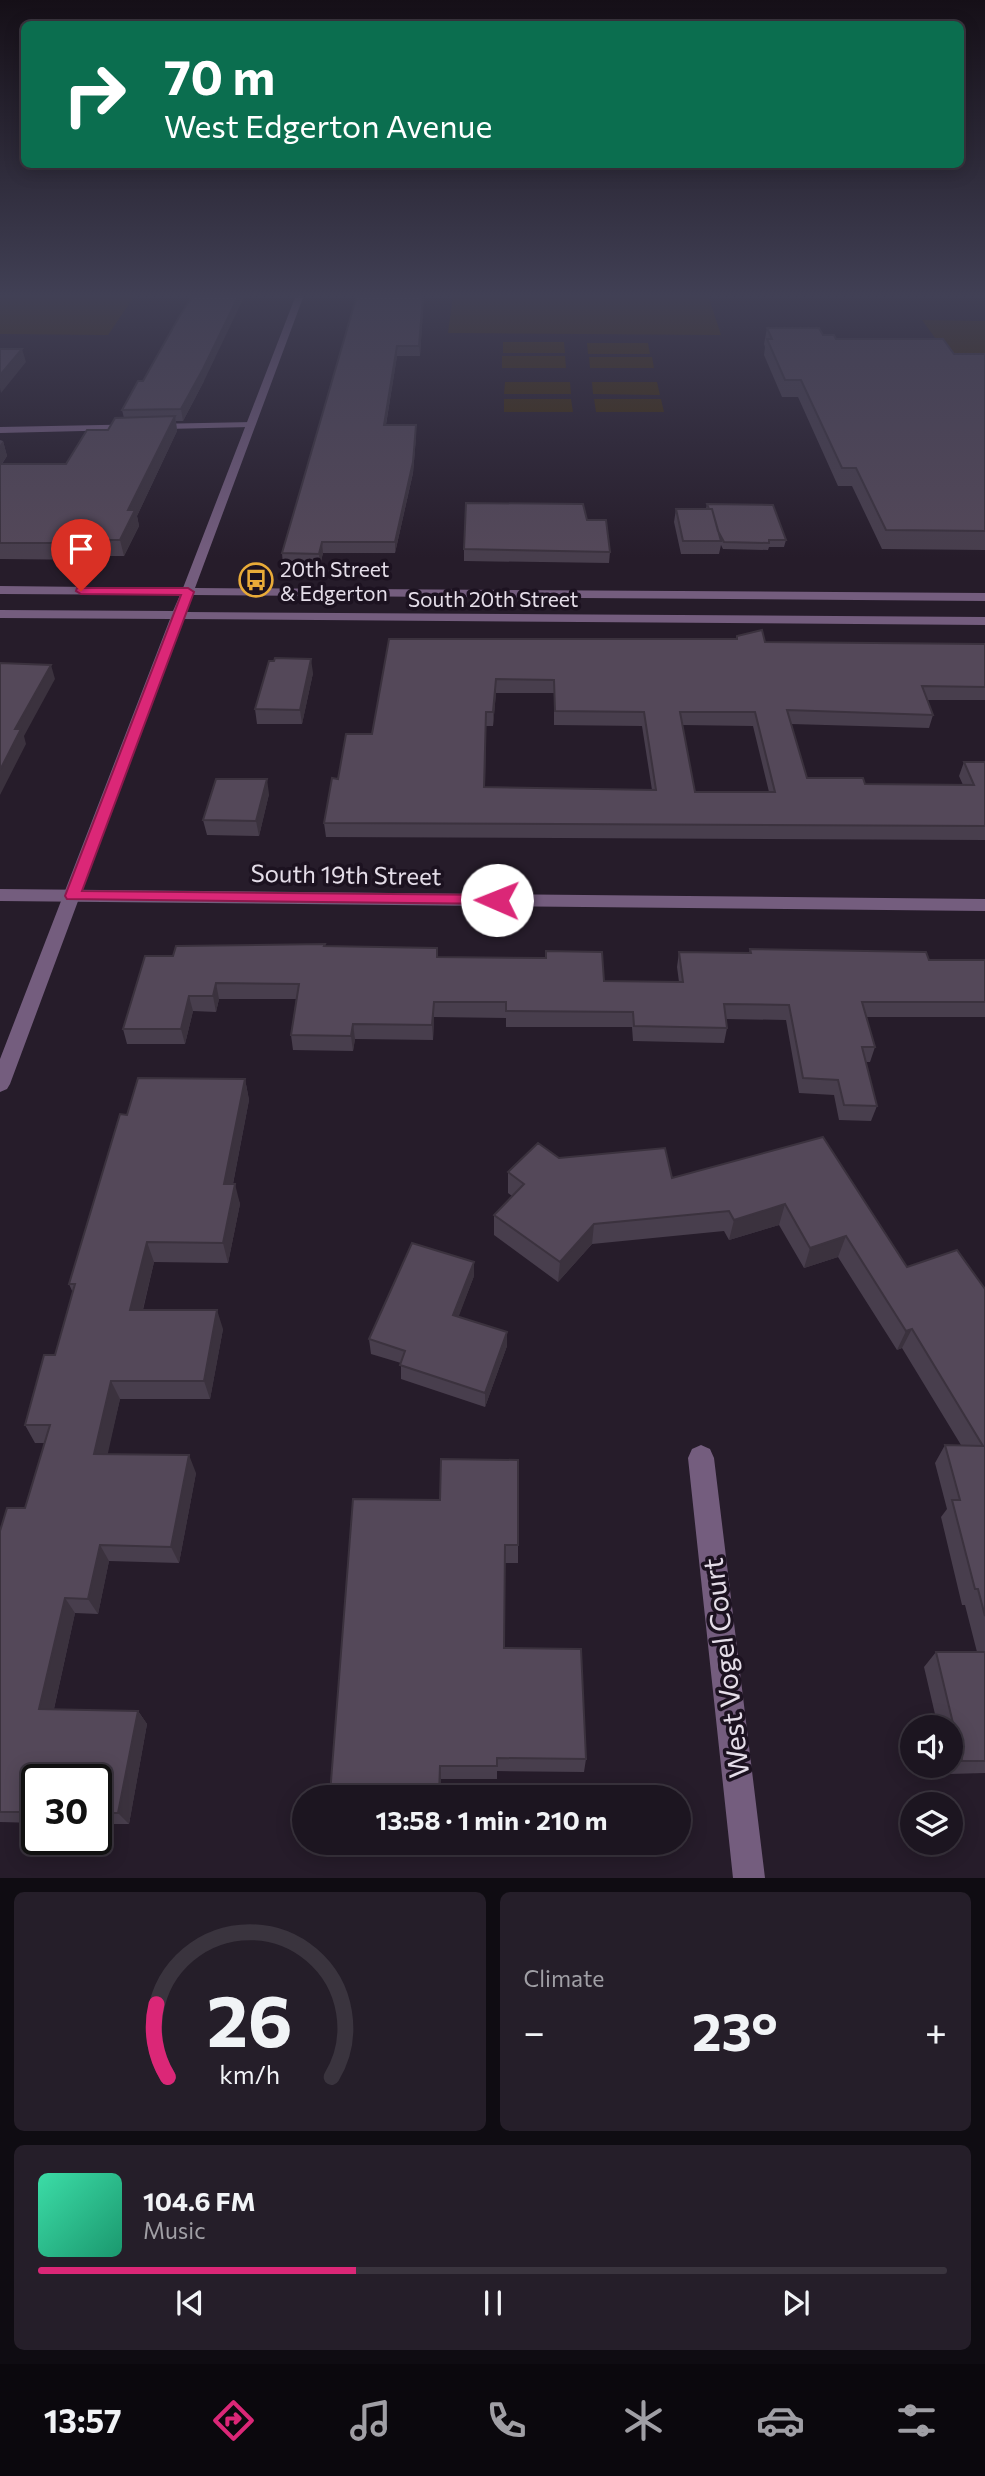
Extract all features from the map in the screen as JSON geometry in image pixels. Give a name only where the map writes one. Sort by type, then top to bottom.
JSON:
[{"type":"street","points":[[0,1084],[266,383]]},
{"type":"street","points":[[0,430],[250,424]]},
{"type":"street","name":"South 20th Street","points":[[0,590],[985,597]]},
{"type":"street","name":"South 20th Street","points":[[0,614],[985,621]]},
{"type":"street","name":"South 19th Street","points":[[0,895],[985,905]]},
{"type":"street","name":"West Vogel Court","points":[[701,1458],[749,1878]]},
{"type":"shaded area","points":[[505,383],[570,383],[571,394],[504,394]]},
{"type":"shaded area","points":[[592,383],[657,383],[660,395],[593,394]]},
{"type":"shaded area","points":[[504,399],[571,399],[573,412],[504,412]]},
{"type":"shaded area","points":[[594,399],[661,399],[664,412],[596,412]]},
{"type":"building","points":[[137,383],[195,383],[181,409],[122,410]]},
{"type":"building","points":[[332,383],[391,383],[384,425],[416,425],[413,462],[395,542],[322,542],[319,554],[282,553]]},
{"type":"building","points":[[802,383],[985,383],[985,531],[886,530],[856,468],[842,468]]},
{"type":"building","points":[[175,416],[128,510],[135,510],[120,540],[97,540],[95,543],[0,543],[0,464],[66,464],[87,430],[108,430],[115,418]]},
{"type":"building","points":[[466,503],[583,504],[587,520],[606,520],[610,552],[464,549]]},
{"type":"building","points":[[707,504],[773,505],[786,540],[769,540],[769,543],[724,542],[712,509],[709,509]]},
{"type":"building","points":[[676,509],[712,509],[721,541],[683,541]]},
{"type":"building","points":[[762,630],[765,642],[985,644],[985,687],[922,686],[933,715],[787,710],[807,778],[863,778],[865,784],[974,785],[964,762],[985,762],[985,826],[324,823],[332,778],[338,779],[346,734],[372,734],[389,639],[737,639],[737,636]],"holes":[[[496,679],[554,680],[555,711],[644,712],[656,790],[484,787],[486,712],[493,712]],[[680,712],[755,712],[775,792],[695,792]]]},
{"type":"building","points":[[275,658],[311,659],[300,710],[255,709],[269,661],[274,661]]},
{"type":"building","points":[[0,663],[51,665],[15,729],[21,729],[0,770]]},
{"type":"building","points":[[216,779],[267,779],[256,821],[203,820]]},
{"type":"building","points":[[325,944],[324,946],[437,948],[437,957],[546,958],[546,951],[602,952],[604,981],[683,982],[679,952],[751,953],[750,949],[926,952],[929,960],[985,960],[985,1002],[862,1002],[875,1047],[862,1047],[877,1106],[844,1105],[838,1080],[803,1078],[789,1005],[724,1004],[727,1028],[634,1026],[633,1012],[506,1011],[506,1002],[434,1002],[432,1025],[353,1024],[351,1036],[291,1035],[299,984],[216,983],[213,996],[189,996],[181,1029],[123,1029],[145,956],[173,956],[176,946]]},
{"type":"building","points":[[138,1078],[245,1079],[224,1184],[235,1184],[223,1243],[147,1242],[130,1310],[217,1310],[204,1381],[111,1381],[94,1454],[189,1455],[171,1547],[100,1545],[88,1599],[65,1598],[39,1709],[138,1711],[118,1813],[112,1813],[112,1764],[21,1764],[21,1812],[0,1812],[0,1531],[7,1508],[25,1508],[50,1425],[25,1425],[44,1355],[55,1355],[75,1284],[69,1284],[120,1114],[127,1115]]},
{"type":"building","points":[[823,1137],[907,1267],[957,1250],[985,1289],[985,1616],[978,1589],[975,1589],[952,1500],[960,1500],[945,1445],[983,1446],[912,1329],[906,1331],[846,1236],[810,1248],[785,1204],[734,1220],[729,1211],[594,1224],[560,1262],[494,1215],[524,1184],[508,1172],[538,1143],[559,1158],[665,1148],[672,1178]]},
{"type":"building","points":[[412,1243],[474,1262],[453,1315],[507,1332],[485,1393],[400,1365],[405,1351],[369,1339]]},
{"type":"building","points":[[441,1459],[518,1460],[518,1545],[505,1545],[504,1648],[581,1649],[586,1759],[497,1758],[497,1766],[440,1766],[439,1785],[331,1785],[353,1499],[440,1500]]},
{"type":"building","points":[[936,1652],[985,1652],[985,1761],[963,1761],[963,1715],[951,1715]]},
{"type":"place","name":"20th Street & Edgerton","points":[[256,580]]},
{"type":"route","points":[[81,591],[188,592],[73,896],[497,900]]}]
